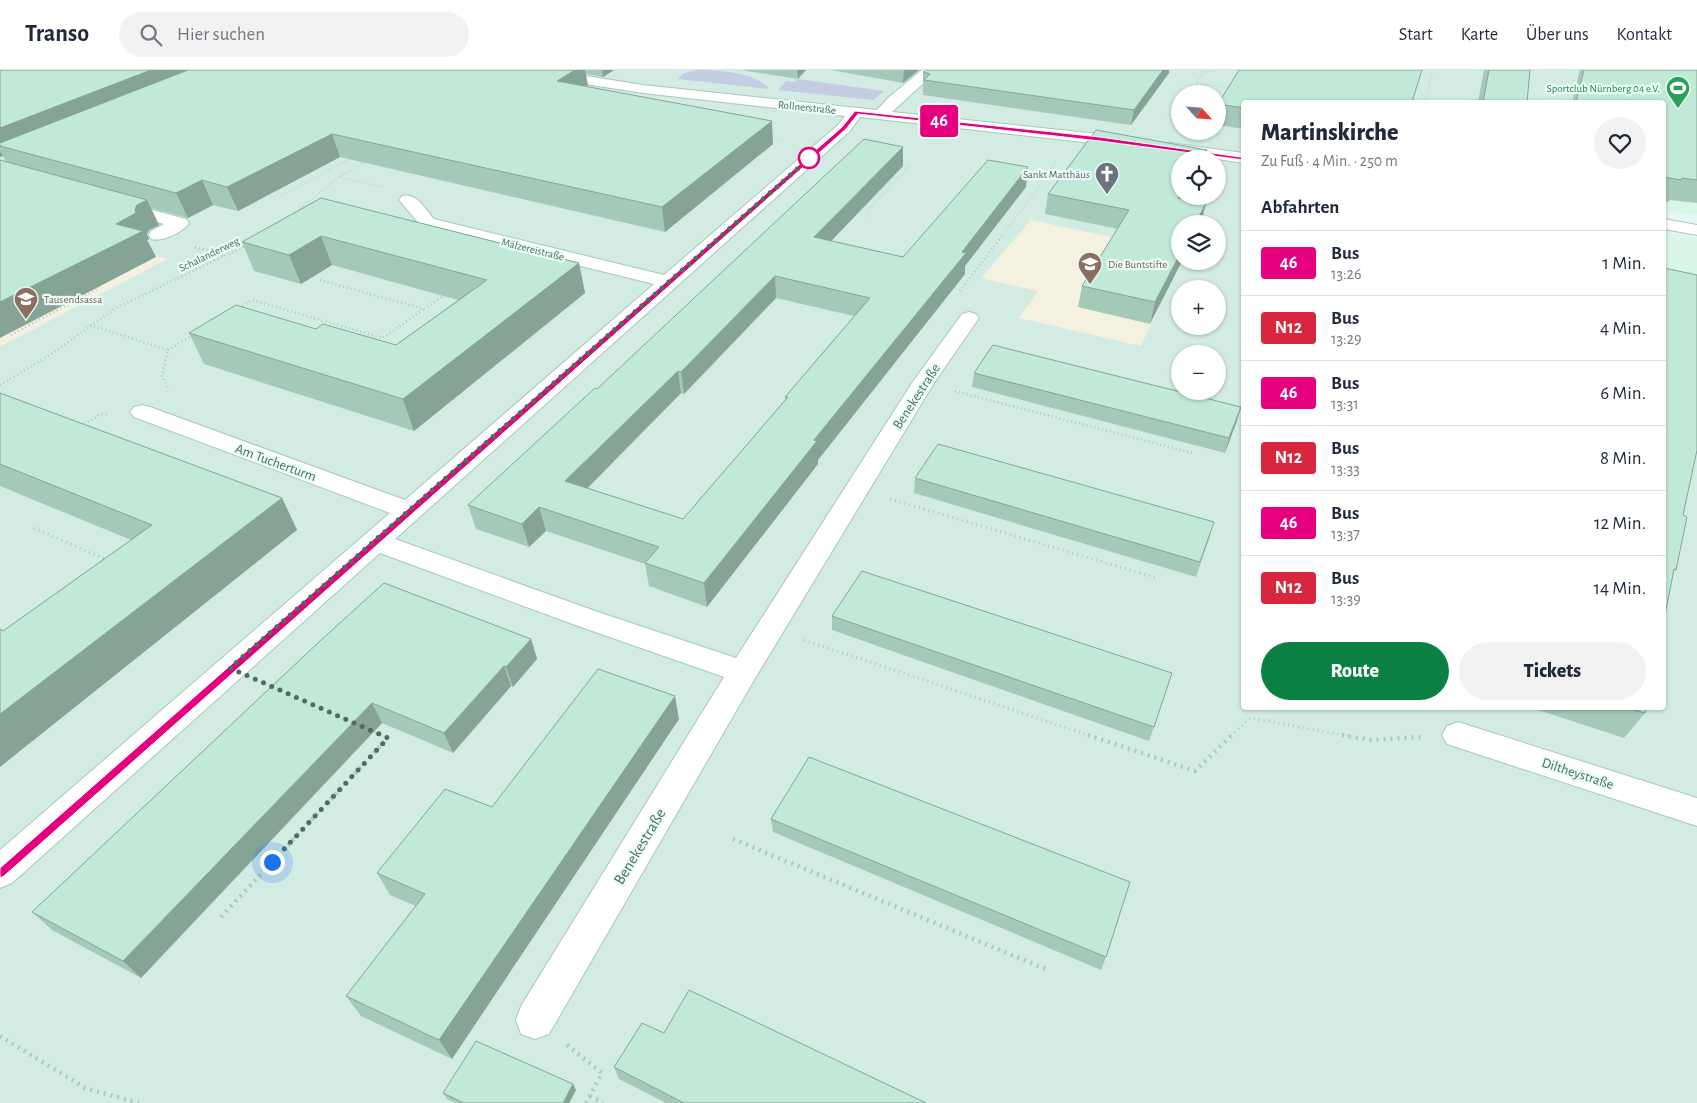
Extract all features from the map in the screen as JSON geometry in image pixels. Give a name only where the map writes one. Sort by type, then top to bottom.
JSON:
[{"type":"street","name":"Rollnerstraße","points":[[521,70],[617,86],[1138,144]]},
{"type":"street","points":[[881,115],[894,100],[931,70]]},
{"type":"street","points":[[617,86],[632,73]]},
{"type":"street","points":[[0,872],[844,128],[856,112]]},
{"type":"street","points":[[1155,146],[1241,158]]},
{"type":"street","name":"Mälzereistraße","points":[[408,200],[428,223],[668,282]]},
{"type":"street","points":[[99,201],[180,223],[158,235]]},
{"type":"street","points":[[1666,224],[1697,230]]},
{"type":"street","name":"Benekestraße","points":[[535,1020],[770,628],[923,383],[969,318]]},
{"type":"street","name":"Am Tucherturm","points":[[142,412],[409,511]]},
{"type":"street","points":[[374,541],[588,619],[743,672]]},
{"type":"street","name":"Diltheystraße","points":[[1458,735],[1697,812]]},
{"type":"path","points":[[1195,85],[1204,73],[1213,70]]},
{"type":"path","points":[[1425,100],[1433,70]]},
{"type":"path","points":[[1197,82],[1234,88]]},
{"type":"path","points":[[969,318],[950,304],[1052,168],[1063,144],[1072,136]]},
{"type":"path","points":[[281,196],[359,154]]},
{"type":"path","points":[[291,216],[339,177],[371,159]]},
{"type":"path","points":[[870,218],[867,211],[910,165],[900,163]]},
{"type":"path","points":[[339,177],[402,192],[408,200]]},
{"type":"path","name":"Schalanderweg","points":[[0,385],[47,357],[116,308],[249,244]]},
{"type":"path","points":[[320,280],[424,309]]},
{"type":"path","points":[[11,335],[97,289],[102,282]]},
{"type":"path","points":[[236,309],[252,300],[383,338],[447,293]]},
{"type":"path","points":[[90,325],[168,350]]},
{"type":"path","points":[[75,430],[100,414],[142,412],[170,388],[162,376],[168,350],[197,333]]},
{"type":"path","points":[[923,383],[1192,452]]},
{"type":"path","points":[[857,489],[1158,578]]},
{"type":"path","points":[[34,528],[109,560]]},
{"type":"path","points":[[770,628],[1195,771],[1250,718],[1369,740],[1458,735]]},
{"type":"path","points":[[221,917],[388,738],[362,727]]},
{"type":"path","points":[[734,838],[1048,970]]},
{"type":"path","points":[[535,1020],[602,1073],[586,1103]]},
{"type":"path","points":[[0,1036],[85,1088],[139,1103]]},
{"type":"path","points":[[590,1096],[603,1103]]},
{"type":"shaded area","points":[[0,70],[1580,70],[1577,100],[1241,100],[1241,710],[1666,710],[1666,396],[1697,404],[1697,1103],[0,1103]]},
{"type":"shaded area","points":[[697,70],[736,73],[755,79],[769,89],[677,79],[684,73]]},
{"type":"shaded area","points":[[798,79],[884,91],[873,100],[778,90],[786,81],[795,82]]},
{"type":"shaded area","points":[[1666,145],[1697,151],[1697,215],[1666,210]]},
{"type":"shaded area","name":"Die Buntstifte","points":[[1031,220],[1171,250],[1171,270],[1176,270],[1141,346],[1019,318],[1038,291],[981,278]]},
{"type":"shaded area","points":[[1666,232],[1697,237],[1697,404],[1666,396]]},
{"type":"shaded area","name":"Tausendsassa","points":[[105,241],[167,259],[0,347],[0,293]]},
{"type":"building","points":[[0,70],[151,70],[0,128]]},
{"type":"building","points":[[188,70],[575,70],[557,81],[772,121],[662,207],[332,134],[227,187],[202,180],[176,193],[0,146],[0,143]]},
{"type":"building","points":[[926,70],[1163,70],[1134,110],[924,80],[930,74],[923,72]]},
{"type":"building","points":[[1239,70],[1422,70],[1413,100],[1241,100],[1241,108],[1226,105],[1226,91]]},
{"type":"building","points":[[1489,70],[1530,70],[1527,100],[1483,100]]},
{"type":"building","name":"Sportclub Nürnberg 04 e.V.","points":[[1584,70],[1697,70],[1697,180],[1666,177],[1666,100],[1576,100]]},
{"type":"building","points":[[1096,130],[1207,150],[1171,150],[1171,205],[1205,205],[1200,215],[1171,215],[1172,270],[1155,302],[1082,286],[1129,210],[1048,194]]},
{"type":"building","points":[[864,139],[903,147],[814,237],[903,257],[988,160],[1028,167],[962,252],[966,253],[814,440],[817,441],[704,583],[645,563],[659,547],[539,507],[522,524],[468,505],[595,388],[597,389]],"holes":[[[775,276],[870,298],[683,519],[565,481],[678,371],[681,372]]]},
{"type":"building","points":[[0,160],[147,200],[137,205],[136,213],[116,224],[143,231],[0,302]]},
{"type":"building","points":[[321,198],[579,263],[403,399],[189,333],[236,305],[316,329],[323,324],[396,345],[487,280],[321,236],[289,255],[242,242]]},
{"type":"building","points":[[1666,268],[1697,275],[1697,450],[1683,515],[1687,517],[1676,570],[1674,569],[1666,610]]},
{"type":"building","points":[[993,345],[1171,390],[1171,400],[1213,400],[1241,407],[1229,438],[974,373]]},
{"type":"building","points":[[0,393],[282,498],[0,714],[0,629],[3,631],[152,525],[0,464]]},
{"type":"building","points":[[938,444],[1214,522],[1200,562],[915,478]]},
{"type":"building","points":[[862,571],[1172,673],[1154,727],[832,616]]},
{"type":"building","points":[[384,583],[531,639],[444,733],[372,703],[123,961],[32,912],[320,641]]},
{"type":"building","points":[[598,669],[675,696],[439,1040],[346,996],[425,894],[377,873],[445,789],[492,807]]},
{"type":"building","points":[[1635,710],[1646,710],[1645,713]]},
{"type":"building","points":[[809,757],[1130,882],[1106,957],[771,819]]},
{"type":"building","points":[[689,990],[926,1103],[684,1103],[614,1067],[642,1023],[664,1033]]},
{"type":"building","points":[[476,1041],[573,1084],[563,1103],[464,1103],[443,1093]]},
{"type":"bus line","name":"46","points":[[0,872],[844,128],[856,112],[1100,139],[1241,158]]},
{"type":"place","name":"Sportclub Nürnberg 04 e.V.","points":[[1678,109]]},
{"type":"place","name":"Sankt Matthäus","points":[[1107,195]]},
{"type":"place","name":"Die Buntstifte","points":[[1090,285]]},
{"type":"place","name":"Tausendsassa","points":[[26,320]]},
{"type":"route","points":[[272,862],[388,738],[230,668],[812,156],[809,158]]}]
